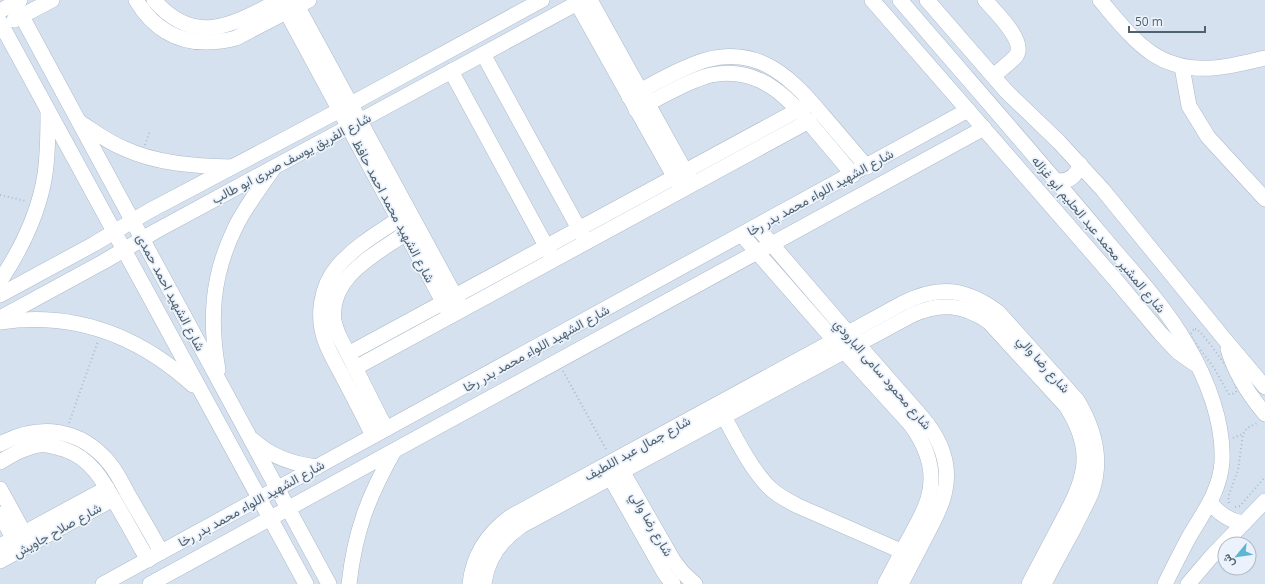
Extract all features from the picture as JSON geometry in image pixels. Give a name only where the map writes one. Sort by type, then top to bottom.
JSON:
[{"type":"street","points":[[0,11],[17,5],[52,0]]},
{"type":"street","points":[[136,0],[158,27],[178,38],[201,42],[224,41],[236,38],[291,3]]},
{"type":"street","points":[[154,0],[169,15],[193,26],[205,28],[217,28],[291,3]]},
{"type":"street","name":"شارع الفريق يوسف صبرى ابو طالب","points":[[0,295],[114,233],[149,212],[542,0]]},
{"type":"street","points":[[872,0],[1161,334],[1178,352],[1198,366]]},
{"type":"street","name":"شارع المشير محمد عبد الحليم ابو غزاله","points":[[900,0],[1069,196],[1158,303],[1186,344],[1198,366],[1213,406],[1222,441],[1222,464],[1220,477],[1210,502],[1189,537],[1165,584]]},
{"type":"street","points":[[927,0],[1015,101],[1091,176],[1226,341],[1265,386]]},
{"type":"street","points":[[985,0],[1013,33],[1019,48],[1017,55],[993,76]]},
{"type":"street","points":[[1100,0],[1138,43],[1151,54],[1166,62],[1182,67],[1198,69],[1215,68],[1265,58]]},
{"type":"street","points":[[583,1],[684,181]]},
{"type":"street","name":"شارع الفريق يوسف صبرى ابو طالب","points":[[0,318],[275,166],[583,1]]},
{"type":"street","name":"شارع الشهيد محمد احمد حافظ","points":[[291,3],[354,124],[453,306]]},
{"type":"street","points":[[1,25],[17,5]]},
{"type":"street","name":"شارع الشهيد احمد حمدى","points":[[17,5],[329,584]]},
{"type":"street","name":"شارع الشهيد احمد حمدى","points":[[1,25],[306,584]]},
{"type":"street","points":[[483,54],[583,235]]},
{"type":"street","points":[[639,100],[704,60],[733,56],[762,62],[775,68],[787,77],[811,102],[867,167]]},
{"type":"street","points":[[1182,67],[1189,106],[1208,137],[1265,199]]},
{"type":"street","points":[[451,71],[550,253]]},
{"type":"street","points":[[639,100],[711,75],[728,73],[745,75],[768,84],[782,94],[809,122],[853,174]]},
{"type":"street","points":[[684,181],[811,102]]},
{"type":"street","name":"شارع الشهيد اللواء محمد بدر رخا","points":[[103,584],[867,167],[968,110]]},
{"type":"street","points":[[0,281],[16,258],[29,232],[39,204],[45,174],[48,111]]},
{"type":"street","points":[[79,122],[106,140],[142,156],[170,163],[232,168]]},
{"type":"street","points":[[351,361],[684,181],[809,122]]},
{"type":"street","name":"شارع الشهيد محمد احمد حافظ","points":[[354,124],[406,233],[453,306]]},
{"type":"street","name":"شارع الشهيد اللواء محمد بدر رخا","points":[[150,584],[984,128]]},
{"type":"street","points":[[1057,182],[1070,179],[1077,172],[1080,164]]},
{"type":"street","points":[[221,385],[215,352],[213,326],[213,301],[218,275],[225,250],[236,227],[275,166]]},
{"type":"street","points":[[1069,196],[1078,183],[1091,176]]},
{"type":"street","points":[[380,433],[326,343],[321,327],[320,310],[328,280],[337,266],[362,245],[399,219]]},
{"type":"street","name":"شارع محمود سامى البارودي","points":[[757,227],[911,425],[927,452],[931,484],[928,499],[908,554],[901,584]]},
{"type":"street","points":[[380,433],[351,361],[339,336],[334,322],[334,308],[337,295],[353,271],[406,233]]},
{"type":"street","name":"شارع محمود سامى البارودي","points":[[742,235],[846,342]]},
{"type":"street","name":"شارع رضا والي","points":[[846,342],[922,310],[945,306],[962,308],[978,315],[1020,347],[1066,406],[1077,425],[1081,435],[1084,451],[1084,467],[1081,484],[1052,554],[1044,584]]},
{"type":"street","points":[[0,322],[46,319],[74,322],[102,329],[130,340],[156,355],[180,373],[202,394]]},
{"type":"street","points":[[1226,341],[1229,353],[1239,376],[1262,418]]},
{"type":"street","name":"شارع جمال عبد اللطيف","points":[[470,584],[471,573],[476,556],[486,539],[498,526],[510,517],[613,467],[846,342]]},
{"type":"street","points":[[720,410],[760,478],[771,489],[798,506],[908,554]]},
{"type":"street","points":[[0,444],[22,434],[49,431],[65,434],[90,446],[101,454],[110,494],[148,560]]},
{"type":"street","points":[[249,436],[265,449],[283,459],[306,466],[317,467]]},
{"type":"street","points":[[0,462],[28,448],[39,445],[50,446],[72,452],[104,469],[162,552]]},
{"type":"street","points":[[349,584],[351,560],[362,518],[379,477],[394,451]]},
{"type":"street","name":"شارع رضا والي","points":[[613,467],[673,560],[681,582]]},
{"type":"street","name":"شارع جمال عبد اللطيف","points":[[484,584],[490,561],[498,546],[510,534],[520,526],[613,467]]},
{"type":"street","points":[[0,489],[22,542]]},
{"type":"street","name":"شارع صلاح جاويش","points":[[0,561],[22,542],[110,494]]},
{"type":"street","points":[[1188,584],[1211,557],[1265,501]]},
{"type":"street","points":[[1210,502],[1224,517],[1244,524]]},
{"type":"street","points":[[0,514],[22,542]]},
{"type":"street","name":"شارع صلاح جاويش","points":[[0,546],[22,542]]},
{"type":"street","name":"شارع محمود سامى البارودي","points":[[885,584],[908,554]]},
{"type":"street","name":"شارع رضا والي","points":[[1029,584],[1052,554]]},
{"type":"path","points":[[0,194],[39,204]]},
{"type":"path","points":[[65,434],[102,329]]},
{"type":"path","points":[[1198,330],[1200,332],[1223,363],[1237,389],[1236,392],[1232,394],[1227,391],[1214,368],[1192,338],[1192,331],[1198,330]]},
{"type":"path","points":[[557,362],[613,467]]},
{"type":"path","points":[[1262,418],[1247,428],[1243,434],[1238,470],[1228,497],[1230,506],[1240,506],[1265,478]]},
{"type":"shaded area","points":[[0,0],[1265,0],[1265,584],[0,584]]}]
